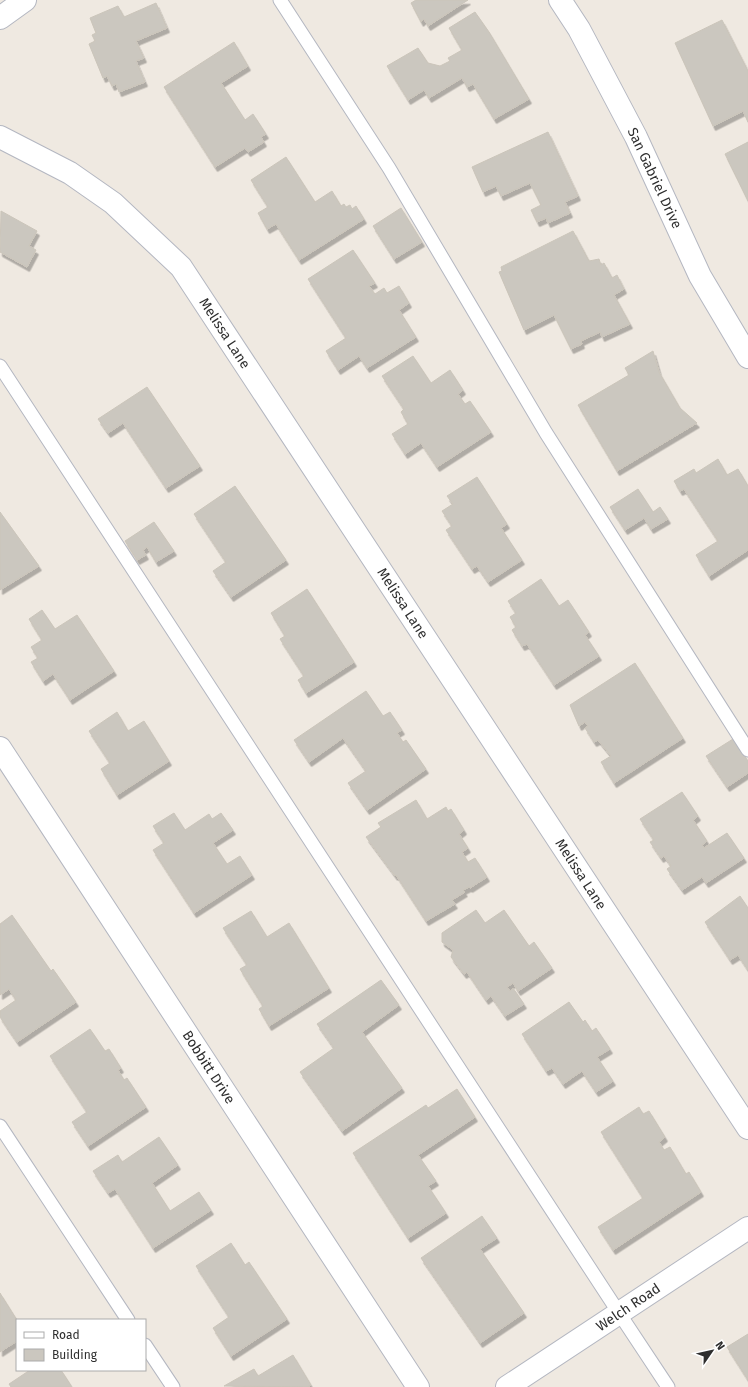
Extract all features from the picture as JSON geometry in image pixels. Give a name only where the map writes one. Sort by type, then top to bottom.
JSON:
[{"type":"street","points":[[0,18],[25,0]]},
{"type":"street","name":"San Gabriel Drive","points":[[560,0],[579,29],[636,137],[700,276],[748,356]]},
{"type":"street","name":"Melissa Lane","points":[[0,137],[70,173],[113,203],[181,267],[748,1128]]},
{"type":"street","name":"Bobbitt Drive","points":[[0,748],[418,1387]]},
{"type":"street","name":"Welch Road","points":[[507,1387],[748,1228]]},
{"type":"lane","points":[[280,0],[389,168],[546,433],[748,750]]},
{"type":"lane","points":[[0,366],[618,1313],[668,1387]]},
{"type":"lane","points":[[0,1126],[127,1319]]},
{"type":"lane","points":[[146,1346],[173,1387]]},
{"type":"building","points":[[416,0],[468,0],[428,26],[424,19],[421,22],[411,3]]},
{"type":"building","points":[[156,3],[167,28],[136,41],[144,58],[136,61],[145,82],[119,92],[116,84],[112,86],[107,76],[103,78],[89,44],[95,41],[92,35],[96,33],[90,18],[118,6],[124,17]]},
{"type":"building","points":[[475,12],[489,32],[529,99],[494,119],[473,84],[467,87],[462,78],[429,98],[424,90],[408,100],[387,66],[418,48],[428,63],[440,66],[450,61],[448,58],[462,50],[449,28]]},
{"type":"building","points":[[722,20],[748,71],[748,122],[743,111],[713,126],[675,43]]},
{"type":"building","points":[[234,42],[248,66],[221,83],[245,120],[253,114],[266,134],[261,137],[264,142],[248,152],[245,148],[215,167],[164,87]]},
{"type":"building","points":[[548,132],[578,196],[565,202],[570,213],[548,223],[546,218],[537,222],[531,210],[541,205],[530,183],[501,196],[496,186],[483,192],[472,167]]},
{"type":"building","points":[[748,142],[748,201],[725,154]]},
{"type":"building","points":[[286,157],[315,202],[332,191],[341,206],[344,204],[346,207],[350,205],[352,209],[356,206],[364,219],[299,260],[276,224],[267,229],[258,213],[268,207],[251,180]]},
{"type":"building","points":[[401,208],[422,242],[394,259],[373,226]]},
{"type":"building","points":[[1,211],[37,231],[29,246],[36,250],[27,267],[0,252]]},
{"type":"building","points":[[573,231],[589,261],[599,259],[601,265],[604,263],[612,278],[617,275],[624,289],[614,295],[630,324],[602,337],[600,332],[581,341],[582,344],[571,349],[554,315],[524,330],[499,272],[502,271],[501,267]]},
{"type":"building","points":[[353,250],[375,283],[369,286],[375,294],[384,288],[387,293],[399,286],[409,303],[399,310],[416,337],[367,368],[359,356],[338,370],[326,351],[346,338],[308,279]]},
{"type":"building","points":[[653,351],[659,372],[680,408],[697,423],[617,471],[578,405],[629,375],[625,368]]},
{"type":"building","points":[[413,356],[431,383],[450,370],[463,390],[458,394],[465,404],[470,401],[491,432],[437,467],[421,443],[405,454],[392,434],[408,424],[401,412],[404,409],[382,376]]},
{"type":"building","points":[[147,387],[200,466],[166,488],[123,423],[108,433],[98,419]]},
{"type":"building","points":[[718,459],[727,475],[738,469],[748,486],[748,550],[709,576],[696,555],[718,541],[684,489],[680,491],[674,481],[694,469],[696,473]]},
{"type":"building","points":[[477,477],[507,524],[501,528],[522,560],[488,582],[477,566],[472,569],[446,530],[452,526],[442,511],[453,504],[447,496]]},
{"type":"building","points":[[235,486],[286,560],[231,597],[213,571],[226,562],[194,514]]},
{"type":"building","points":[[638,489],[653,512],[660,507],[668,519],[651,529],[644,518],[625,530],[610,507]]},
{"type":"building","points":[[0,512],[39,566],[0,590]]},
{"type":"building","points":[[154,522],[174,551],[156,562],[147,547],[143,550],[146,555],[137,560],[125,541]]},
{"type":"building","points":[[541,579],[559,606],[568,600],[589,632],[585,635],[599,656],[554,685],[527,644],[522,646],[512,630],[516,627],[510,617],[516,613],[508,601]]},
{"type":"building","points":[[307,589],[354,662],[306,693],[298,680],[304,676],[280,639],[285,636],[271,613]]},
{"type":"building","points":[[42,610],[55,629],[77,615],[114,671],[70,700],[53,674],[43,681],[31,662],[38,658],[31,647],[42,640],[29,619]]},
{"type":"building","points":[[635,663],[683,738],[614,783],[601,762],[611,756],[598,740],[594,742],[585,728],[588,726],[585,722],[579,726],[570,705]]},
{"type":"building","points":[[366,691],[383,716],[390,712],[402,730],[397,733],[403,742],[406,740],[426,769],[367,810],[348,783],[366,771],[343,738],[309,762],[294,740]]},
{"type":"building","points":[[117,712],[128,731],[144,721],[169,761],[117,795],[101,769],[110,763],[89,731]]},
{"type":"building","points":[[733,739],[748,761],[748,773],[727,787],[706,756]]},
{"type":"building","points":[[682,792],[698,816],[693,820],[707,841],[702,845],[704,848],[727,833],[744,858],[706,883],[702,877],[682,890],[667,869],[671,866],[664,856],[661,858],[650,842],[654,840],[640,819]]},
{"type":"building","points":[[416,800],[427,819],[446,807],[448,811],[451,809],[464,830],[459,834],[468,848],[462,852],[468,862],[475,858],[487,877],[470,888],[469,887],[463,890],[465,892],[452,900],[455,904],[426,921],[396,875],[395,876],[366,837],[381,827],[378,823]]},
{"type":"building","points":[[174,813],[185,830],[209,814],[212,819],[221,813],[233,830],[213,843],[227,864],[240,856],[252,875],[194,913],[153,850],[164,843],[153,826]]},
{"type":"building","points":[[740,896],[748,908],[748,970],[738,955],[730,960],[705,922]]},
{"type":"building","points":[[476,910],[485,923],[504,910],[529,946],[534,942],[552,968],[518,991],[513,983],[507,987],[510,991],[513,988],[524,1004],[505,1016],[491,996],[486,1000],[467,972],[464,974],[451,957],[453,950],[442,942],[442,933]]},
{"type":"building","points":[[251,911],[267,937],[289,923],[329,988],[269,1026],[259,1009],[263,1006],[240,969],[247,965],[223,928]]},
{"type":"building","points":[[12,915],[51,971],[53,969],[76,1002],[17,1042],[0,1017],[0,1011],[16,1000],[9,989],[0,995],[0,924]]},
{"type":"building","points":[[381,980],[399,1005],[362,1032],[402,1088],[342,1131],[300,1072],[334,1048],[317,1024]]},
{"type":"building","points":[[569,1002],[583,1022],[585,1020],[592,1031],[596,1028],[610,1049],[597,1057],[613,1081],[596,1092],[582,1071],[563,1084],[552,1068],[546,1071],[522,1034]]},
{"type":"building","points":[[90,1029],[105,1051],[109,1049],[121,1068],[118,1070],[124,1080],[127,1078],[146,1107],[88,1146],[72,1122],[87,1112],[50,1056]]},
{"type":"building","points":[[457,1089],[475,1117],[418,1155],[436,1181],[428,1186],[446,1213],[408,1238],[353,1153],[426,1105],[428,1108]]},
{"type":"building","points":[[639,1107],[643,1114],[649,1111],[665,1137],[659,1142],[664,1150],[670,1147],[686,1174],[689,1172],[701,1192],[613,1250],[598,1227],[643,1198],[601,1132]]},
{"type":"building","points":[[159,1137],[178,1165],[152,1183],[170,1211],[199,1192],[211,1210],[153,1248],[115,1189],[108,1193],[93,1171],[118,1155],[122,1162]]},
{"type":"building","points":[[482,1216],[497,1238],[480,1249],[524,1313],[480,1343],[421,1258]]},
{"type":"building","points":[[231,1243],[245,1265],[249,1262],[287,1319],[231,1356],[213,1328],[229,1317],[196,1266]]},
{"type":"building","points":[[0,1293],[16,1319],[16,1342],[0,1352]]},
{"type":"building","points":[[748,1334],[748,1380],[727,1347]]},
{"type":"building","points":[[293,1355],[311,1385],[307,1387],[224,1386],[254,1369],[258,1376]]},
{"type":"building","points":[[28,1371],[62,1371],[72,1387],[11,1387],[9,1384]]}]
